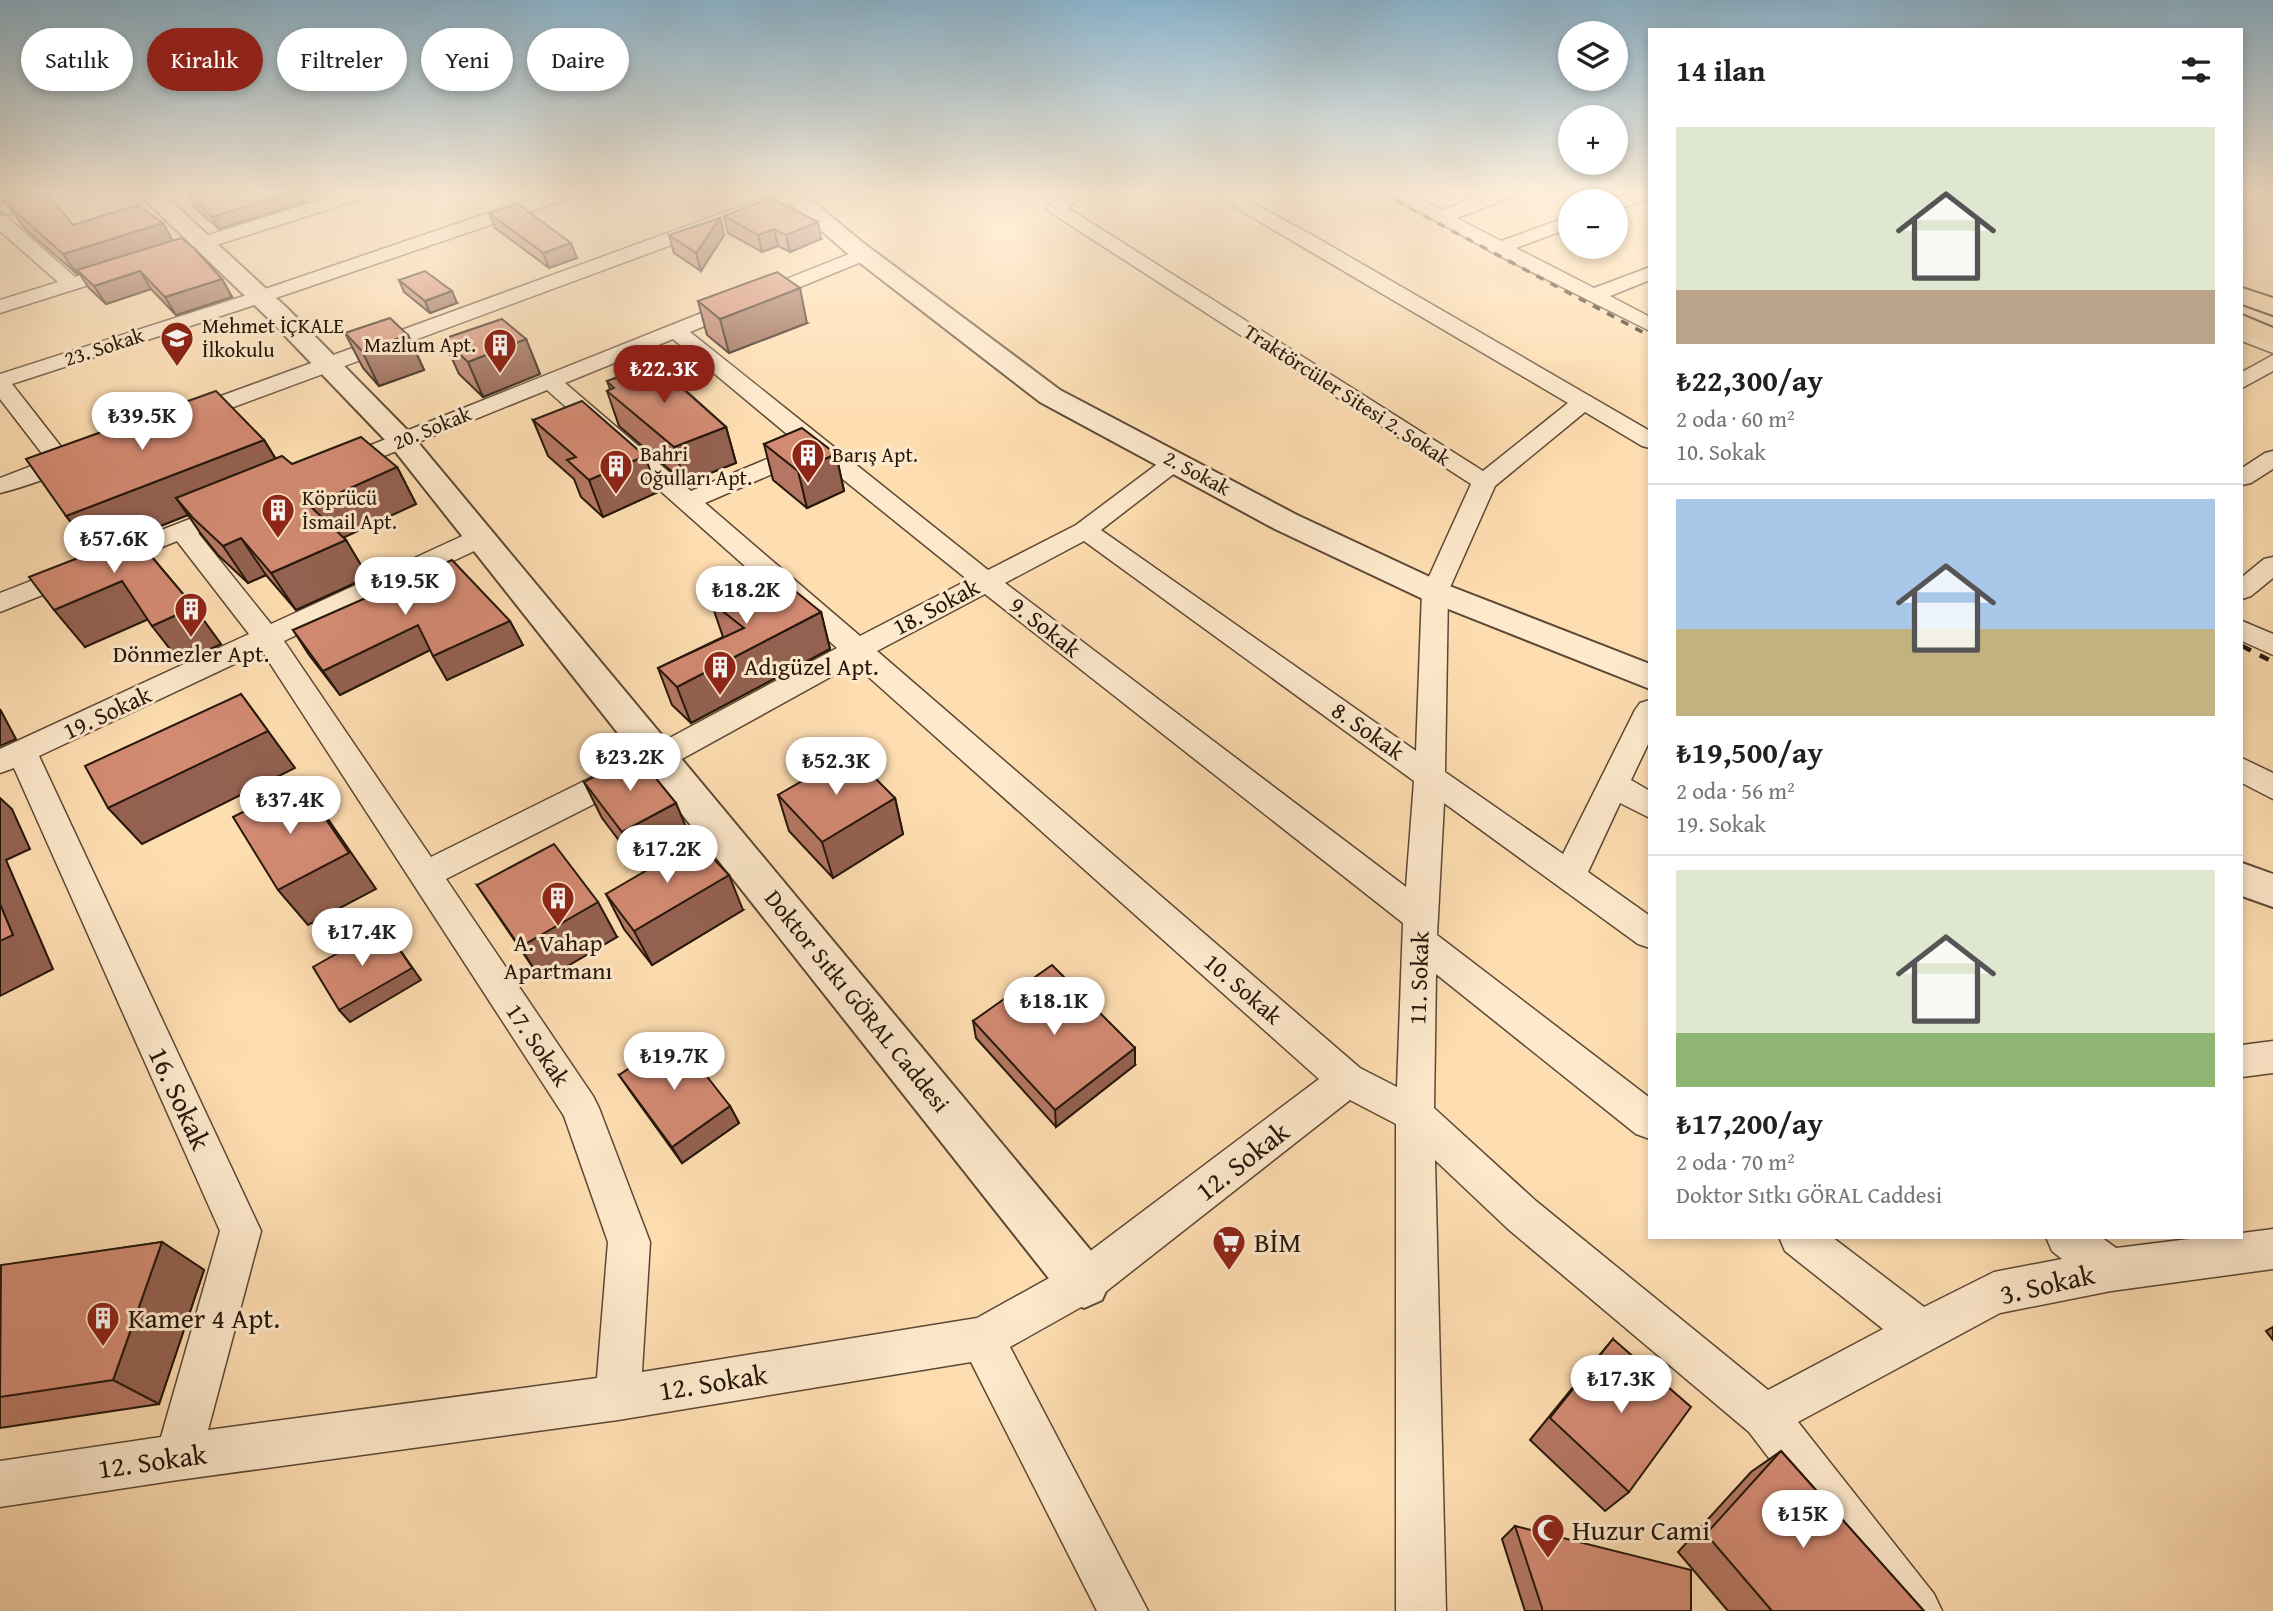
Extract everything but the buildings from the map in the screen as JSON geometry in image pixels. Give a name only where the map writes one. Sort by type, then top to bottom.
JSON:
[{"type":"highway","points":[[2243,296],[2273,309]]},
{"type":"highway","points":[[2243,318],[2258,338]]},
{"type":"street","points":[[54,268],[72,284]]},
{"type":"street","points":[[0,307],[122,268]]},
{"type":"street","name":"Doktor Sıtkı GÖRAL Caddesi","points":[[230,268],[330,363],[401,440],[1084,1282]]},
{"type":"street","name":"23. Sokak","points":[[0,382],[345,268]]},
{"type":"street","points":[[164,425],[589,268]]},
{"type":"street","name":"20. Sokak","points":[[324,472],[829,268]]},
{"type":"street","name":"2. Sokak","points":[[883,268],[1050,396],[1286,522],[1435,592],[1648,676]]},
{"type":"street","name":"Traktörcüler Sitesi 2. Sokak","points":[[1150,268],[1484,482]]},
{"type":"street","points":[[1354,268],[1648,440]]},
{"type":"street","points":[[1539,268],[1648,324]]},
{"type":"street","points":[[1593,296],[1648,274]]},
{"type":"street","name":"9. Sokak","points":[[675,330],[816,447],[1420,929],[1648,1119]]},
{"type":"street","points":[[2243,380],[2273,362]]},
{"type":"street","name":"10. Sokak","points":[[549,380],[1347,1080],[1415,1115],[1522,1215],[1765,1416],[1917,1611]]},
{"type":"street","points":[[0,382],[62,463]]},
{"type":"street","name":"11. Sokak","points":[[1421,1611],[1415,1115],[1420,929],[1430,775],[1435,592],[1484,482],[1582,403]]},
{"type":"street","points":[[687,502],[816,447]]},
{"type":"street","points":[[2243,451],[2270,462]]},
{"type":"street","points":[[0,486],[88,453]]},
{"type":"street","name":"18. Sokak","points":[[425,875],[660,757],[985,581],[1085,530],[1176,461]]},
{"type":"street","points":[[2243,477],[2270,462]]},
{"type":"street","points":[[0,603],[221,514]]},
{"type":"street","name":"17. Sokak","points":[[182,530],[268,639],[580,1108],[629,1242],[618,1398]]},
{"type":"street","name":"8. Sokak","points":[[1085,530],[1570,874],[1648,932]]},
{"type":"street","name":"19. Sokak","points":[[11,757],[480,538]]},
{"type":"street","points":[[2243,589],[2273,565]]},
{"type":"street","points":[[2243,631],[2273,646]]},
{"type":"street","points":[[1570,874],[1648,714]]},
{"type":"street","name":"16. Sokak","points":[[11,757],[241,1231],[178,1457]]},
{"type":"street","points":[[2243,770],[2273,787]]},
{"type":"street","points":[[1614,784],[1648,805]]},
{"type":"street","points":[[2243,879],[2273,891]]},
{"type":"street","points":[[2243,1061],[2273,1057]]},
{"type":"street","name":"12. Sokak","points":[[0,1484],[178,1457],[618,1398],[982,1339],[1084,1282],[1347,1080]]},
{"type":"street","points":[[1802,1239],[1921,1332]]},
{"type":"street","points":[[2069,1239],[2111,1270]]},
{"type":"street","name":"3. Sokak","points":[[1765,1416],[1994,1293],[2111,1270],[2273,1249]]},
{"type":"street","points":[[982,1339],[1123,1611]]},
{"type":"railway","points":[[1522,268],[1648,335]]},
{"type":"railway","points":[[2243,647],[2273,662]]},
{"type":"place","name":"Mehmet İÇKALE İlkokulu","points":[[177,368]]},
{"type":"place","name":"Mazlum Apt.","points":[[500,375]]},
{"type":"place","name":"Barış Apt.","points":[[808,485]]},
{"type":"place","name":"Bahri Oğulları Apt.","points":[[616,496]]},
{"type":"place","name":"Köprücü İsmail Apt.","points":[[278,540]]},
{"type":"place","name":"Dönmezler Apt.","points":[[191,639]]},
{"type":"place","name":"Adıgüzel Apt.","points":[[720,697]]},
{"type":"place","name":"A. Vahap Apartmanı","points":[[558,928]]},
{"type":"place","name":"BİM","points":[[1229,1272]]},
{"type":"place","name":"Kamer 4 Apt.","points":[[103,1348]]},
{"type":"place","name":"Huzur Cami","points":[[1548,1560]]}]
